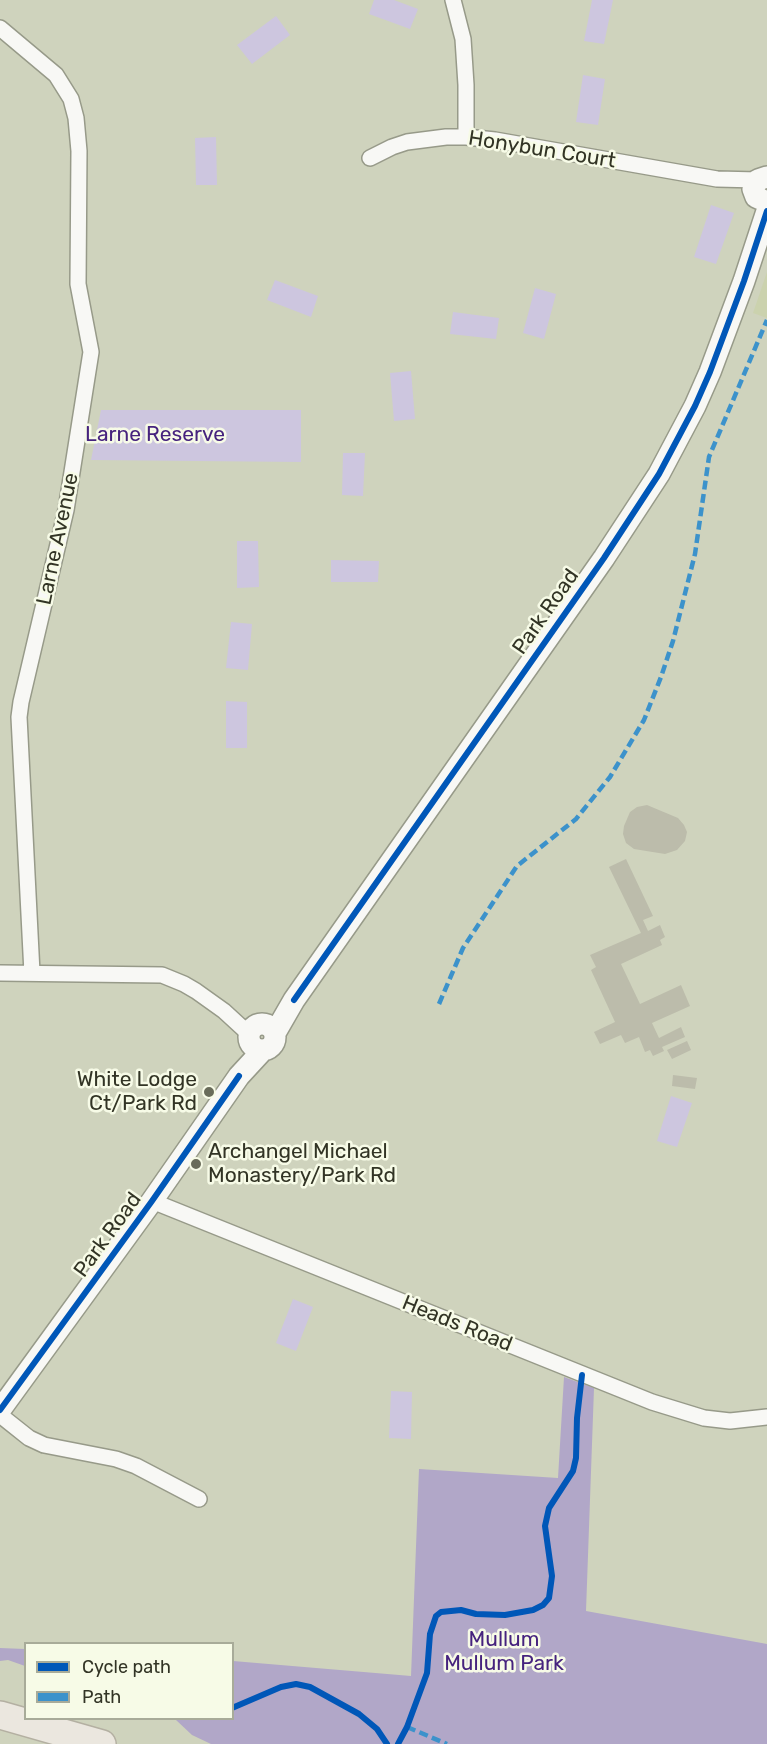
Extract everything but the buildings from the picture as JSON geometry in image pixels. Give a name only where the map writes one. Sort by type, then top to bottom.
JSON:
[{"type":"highway","points":[[0,1715],[102,1744]]},
{"type":"street","points":[[453,0],[463,39],[466,137]]},
{"type":"street","name":"Larne Avenue","points":[[0,28],[56,75],[71,99],[76,118],[79,151],[78,284],[91,352],[66,510],[19,717],[32,974]]},
{"type":"street","name":"Honybun Court","points":[[370,158],[407,142],[466,137],[495,140],[717,179],[762,192]]},
{"type":"street","name":"Park Road","points":[[0,1410],[152,1201],[239,1076],[260,1035],[294,1000],[604,558],[659,474],[710,372],[744,281],[762,192]]},
{"type":"street","points":[[0,973],[162,975],[184,984],[260,1035]]},
{"type":"street","name":"Heads Road","points":[[152,1201],[652,1402],[704,1418],[730,1420],[767,1417]]},
{"type":"street","points":[[0,1415],[29,1438],[44,1445],[116,1459],[136,1466],[199,1499]]},
{"type":"shaded area","points":[[767,272],[767,318],[753,313]]},
{"type":"green space","points":[[374,0],[394,0],[418,9],[410,29],[369,14]]},
{"type":"green space","points":[[592,0],[613,0],[604,44],[584,41]]},
{"type":"green space","points":[[276,16],[290,35],[252,64],[237,45]]},
{"type":"green space","points":[[583,75],[605,79],[598,125],[576,122]]},
{"type":"green space","points":[[216,137],[217,185],[196,185],[195,138]]},
{"type":"green space","points":[[711,205],[734,213],[716,264],[694,257]]},
{"type":"green space","points":[[275,280],[318,296],[311,317],[267,300]]},
{"type":"green space","points":[[535,288],[556,294],[544,339],[523,333]]},
{"type":"green space","points":[[453,312],[499,318],[496,339],[450,334]]},
{"type":"green space","points":[[411,371],[415,419],[394,421],[390,373]]},
{"type":"green space","name":"Larne Reserve","points":[[101,410],[301,410],[301,462],[91,460]]},
{"type":"green space","points":[[343,453],[365,453],[363,496],[342,495]]},
{"type":"green space","points":[[237,541],[258,541],[259,587],[237,588]]},
{"type":"green space","points":[[331,560],[379,561],[378,582],[331,582]]},
{"type":"green space","points":[[231,622],[252,624],[248,670],[226,668]]},
{"type":"green space","points":[[226,701],[247,702],[247,748],[226,748]]},
{"type":"green space","points":[[671,1096],[692,1103],[677,1147],[657,1141]]},
{"type":"green space","points":[[293,1299],[313,1307],[296,1351],[276,1343]]},
{"type":"green space","name":"Mullum Mullum Park","points":[[564,1377],[594,1388],[586,1611],[767,1644],[767,1744],[211,1744],[192,1735],[176,1720],[234,1720],[234,1661],[411,1676],[419,1469],[558,1478]]},
{"type":"green space","points":[[391,1391],[412,1392],[411,1439],[389,1438]]},
{"type":"green space","points":[[0,1648],[24,1649],[24,1666],[8,1660],[0,1661]]},
{"type":"marked path","points":[[439,1004],[463,948],[517,866],[576,819],[610,777],[644,720],[673,641],[695,554],[709,457],[767,320]]},
{"type":"marked path","points":[[407,1727],[447,1744]]},
{"type":"cycle path","points":[[294,1000],[604,558],[659,474],[710,372],[767,211]]},
{"type":"cycle path","points":[[0,1410],[152,1201],[239,1076]]},
{"type":"cycle path","points":[[398,1744],[407,1727],[427,1673],[430,1634],[436,1616],[441,1612],[461,1610],[476,1614],[505,1615],[533,1610],[543,1605],[549,1598],[552,1576],[545,1526],[549,1508],[573,1471],[582,1375]]},
{"type":"cycle path","points":[[234,1707],[281,1687],[296,1684],[310,1687],[359,1714],[377,1729],[387,1744]]},
{"type":"place","name":"White Lodge Ct/Park Rd","points":[[209,1092]]},
{"type":"place","name":"Archangel Michael Monastery/Park Rd","points":[[196,1164]]}]
